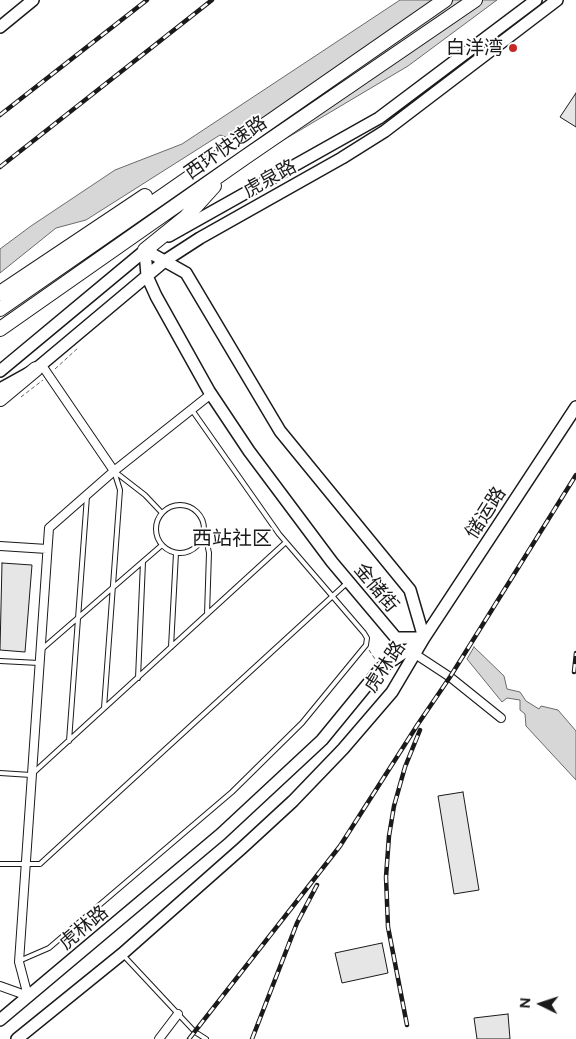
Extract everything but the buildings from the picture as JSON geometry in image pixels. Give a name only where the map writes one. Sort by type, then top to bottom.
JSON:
[{"type":"highway","name":"西环快速路","points":[[0,309],[445,0]]},
{"type":"highway","name":"西环快速路","points":[[1,328],[229,168],[475,0]]},
{"type":"highway","points":[[0,293],[157,188],[210,162]]},
{"type":"highway","points":[[145,250],[186,217],[229,168]]},
{"type":"highway","points":[[0,399],[38,366]]},
{"type":"street","points":[[0,27],[33,0]]},
{"type":"street","name":"虎泉路","points":[[0,371],[145,250],[379,118],[536,0]]},
{"type":"street","name":"虎泉路","points":[[0,388],[38,366],[166,260],[200,238],[386,131],[558,0]]},
{"type":"street","name":"金储街","points":[[145,250],[166,260],[186,273],[280,431],[410,590],[424,638],[396,638],[348,582],[249,451],[211,394],[156,296],[147,276],[145,250]]},
{"type":"street","points":[[38,366],[114,471]]},
{"type":"street","points":[[28,996],[19,962],[48,528],[114,471],[211,394]]},
{"type":"street","name":"储运路","points":[[424,638],[576,407]]},
{"type":"street","points":[[0,546],[47,549]]},
{"type":"street","name":"虎林路","points":[[17,1039],[122,954],[299,794],[392,692],[424,638]]},
{"type":"street","name":"虎林路","points":[[0,1020],[222,834],[322,740],[381,668],[424,638]]},
{"type":"street","points":[[415,654],[450,677],[501,718]]},
{"type":"street","points":[[0,986],[28,996]]},
{"type":"street","points":[[158,1039],[178,1014]]},
{"type":"lane","points":[[19,962],[49,948],[232,792],[302,724],[366,645],[367,638],[364,633],[286,542],[192,410]]},
{"type":"lane","points":[[114,471],[145,495],[162,513]]},
{"type":"lane","points":[[104,708],[120,490],[114,471]]},
{"type":"lane","points":[[69,740],[87,494]]},
{"type":"lane","points":[[176,505],[192,507],[202,518],[205,526],[202,538],[196,548],[189,552],[176,553],[162,545],[157,536],[156,528],[162,513],[176,505]]},
{"type":"lane","points":[[202,538],[208,543],[209,553],[207,614]]},
{"type":"lane","points":[[0,774],[31,775],[286,542]]},
{"type":"lane","points":[[40,651],[162,545]]},
{"type":"lane","points":[[171,647],[176,553]]},
{"type":"lane","points":[[138,678],[143,562]]},
{"type":"lane","points":[[0,864],[40,864],[348,582]]},
{"type":"lane","points":[[0,661],[39,663]]},
{"type":"lane","points":[[122,954],[195,1032],[206,1039]]},
{"type":"path","points":[[366,645],[381,668]]},
{"type":"shaded area","points":[[400,0],[497,0],[408,66],[265,151],[220,135],[86,220],[56,228],[0,273],[0,249],[31,226],[115,170],[182,144]]},
{"type":"shaded area","points":[[474,647],[504,676],[507,689],[520,692],[526,701],[539,709],[541,706],[558,710],[576,731],[576,780],[526,726],[525,714],[520,710],[520,700],[507,698],[502,702],[467,659]]},
{"type":"railway","points":[[0,115],[147,0]]},
{"type":"railway","points":[[0,167],[212,0]]},
{"type":"railway","points":[[189,1039],[340,846],[450,677],[576,475]]},
{"type":"railway","points":[[574,672],[576,653]]},
{"type":"railway","points":[[407,1025],[388,927],[386,877],[389,836],[394,806],[405,767],[420,730]]},
{"type":"railway","points":[[252,1039],[297,923],[317,885]]},
{"type":"place","name":"白洋湾","points":[[513,48]]},
{"type":"district","name":"西站社区","points":[[232,539]]}]
